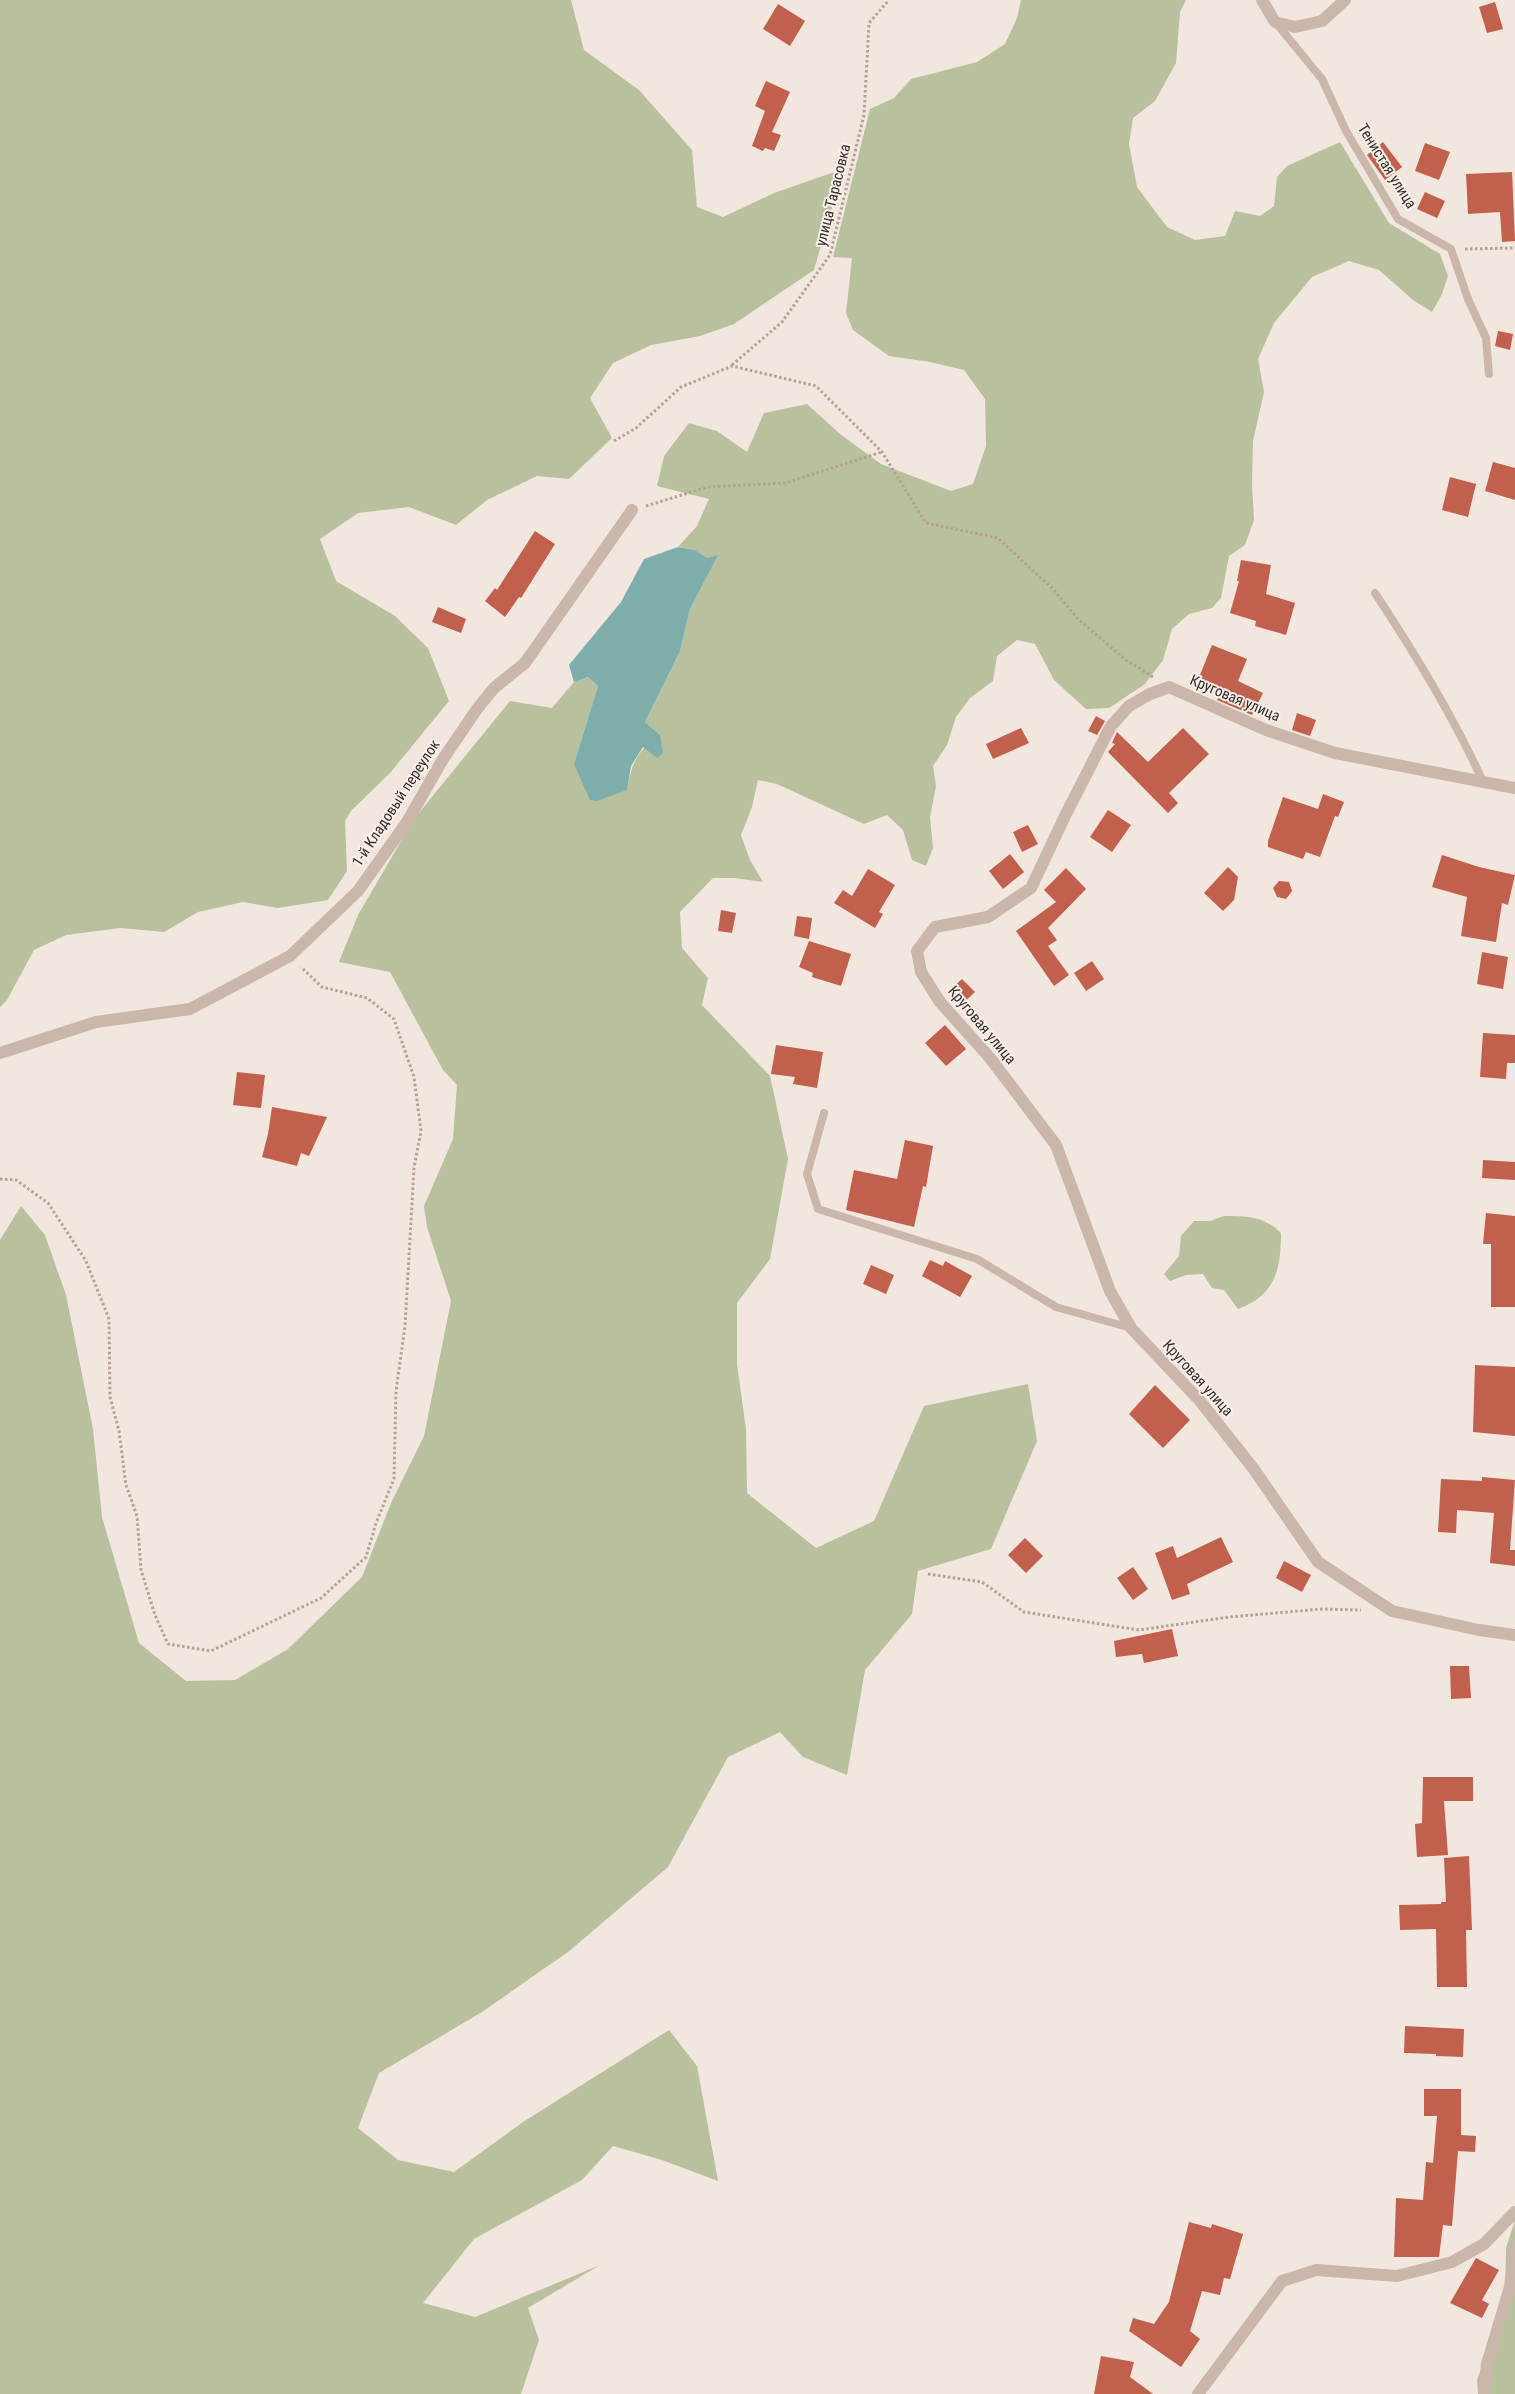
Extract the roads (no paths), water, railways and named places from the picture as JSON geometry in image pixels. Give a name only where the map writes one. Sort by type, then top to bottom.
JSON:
[{"type":"street","name":"Тенистая улица","points":[[1262,0],[1275,22]]},
{"type":"street","points":[[1275,22],[1295,27],[1322,21],[1345,0]]},
{"type":"street","name":"1-й Кладовый переулок","points":[[0,1053],[96,1022],[190,1009],[290,956],[358,891],[407,822],[443,759],[477,709],[494,688],[525,663],[632,510]]},
{"type":"street","name":"Круговая улица","points":[[1515,788],[1484,784],[1335,753],[1266,730],[1169,687],[1150,694],[1129,706],[1111,726],[1031,888],[988,917],[935,927],[917,951],[921,972],[940,1002],[990,1058],[1056,1145],[1110,1291],[1131,1328],[1200,1402],[1248,1460],[1318,1562],[1392,1611],[1479,1630],[1515,1635]]},
{"type":"street","points":[[1198,2394],[1282,2281],[1316,2270],[1397,2276],[1452,2262],[1484,2244],[1515,2212]]},
{"type":"street","points":[[1484,2394],[1488,2364],[1510,2287],[1515,2247]]},
{"type":"lane","name":"Тенистая улица","points":[[1275,22],[1322,79],[1346,131],[1398,219],[1452,249],[1468,299],[1486,338],[1488,374]]},
{"type":"lane","points":[[1375,594],[1412,649],[1455,724],[1484,784]]},
{"type":"lane","points":[[824,1113],[806,1174],[818,1209],[977,1260],[1056,1307],[1131,1328]]},
{"type":"water","points":[[678,547],[695,550],[707,558],[718,555],[690,609],[680,651],[645,722],[660,735],[663,753],[657,758],[643,747],[631,766],[627,790],[597,801],[590,800],[574,764],[598,686],[588,677],[574,682],[569,665],[621,602],[644,559]]}]
